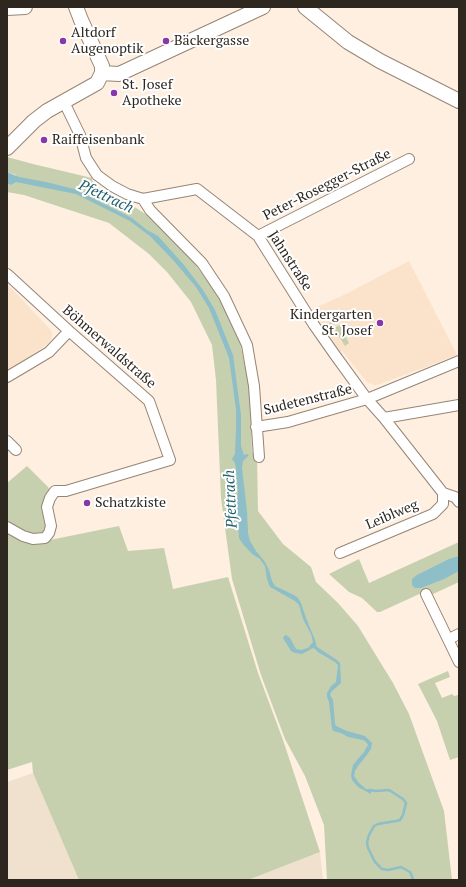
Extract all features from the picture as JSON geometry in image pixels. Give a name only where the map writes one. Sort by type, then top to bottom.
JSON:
[{"type":"street","points":[[7,8],[25,7]]},
{"type":"street","points":[[7,148],[34,121],[47,111],[97,83],[102,73],[102,66],[76,7]]},
{"type":"street","points":[[102,73],[118,74],[264,7]]},
{"type":"street","points":[[305,7],[348,42],[380,61],[459,101]]},
{"type":"street","name":"Jahnstraße","points":[[64,102],[80,135],[86,158],[97,175],[112,186],[127,194],[143,199],[197,189],[258,236],[314,325],[335,355],[367,399],[444,493]]},
{"type":"street","name":"Peter-Rosegger-Straße","points":[[258,236],[409,159]]},
{"type":"street","name":"Sudetenstraße","points":[[143,199],[150,210],[202,263],[224,296],[246,345],[254,386],[259,457]]},
{"type":"street","name":"Böhmerwaldstraße","points":[[7,274],[149,401],[170,460],[66,491],[55,492],[50,498],[47,506],[51,526],[49,533],[45,538],[23,536],[7,527]]},
{"type":"street","points":[[7,377],[48,352],[69,331]]},
{"type":"street","name":"Sudetenstraße","points":[[256,427],[288,422],[367,399],[459,361]]},
{"type":"street","points":[[384,418],[459,406]]},
{"type":"street","points":[[7,441],[16,450]]},
{"type":"street","points":[[444,493],[455,497],[459,502]]},
{"type":"street","name":"Leiblweg","points":[[340,553],[433,514],[443,504],[444,493]]},
{"type":"street","points":[[426,594],[459,662]]},
{"type":"street","points":[[449,639],[459,634]]},
{"type":"shaded area","points":[[409,261],[457,355],[380,384],[375,385],[368,383],[342,351],[340,352],[313,309],[346,294]]},
{"type":"shaded area","points":[[7,284],[50,329],[52,336],[50,341],[43,347],[7,371]]},
{"type":"shaded area","points":[[33,773],[79,880],[7,880],[7,782]]},
{"type":"shaded area","points":[[320,852],[323,880],[248,880]]},
{"type":"green space","points":[[7,157],[92,178],[93,185],[130,204],[162,225],[187,253],[219,297],[240,342],[250,392],[252,452],[257,454],[258,511],[283,544],[311,567],[316,582],[338,603],[358,626],[393,683],[409,714],[444,811],[452,880],[327,880],[324,825],[305,776],[285,739],[261,675],[232,579],[221,498],[216,380],[212,345],[191,302],[167,272],[149,254],[109,223],[24,195],[7,192],[7,184],[11,185],[16,175],[7,172]]},
{"type":"green space","points":[[343,316],[344,319],[325,329],[324,326]]},
{"type":"green space","points":[[340,325],[349,343],[345,346],[335,330],[329,334],[327,331]]},
{"type":"green space","points":[[27,466],[50,490],[43,512],[46,530],[42,534],[24,531],[7,524],[7,483]]},
{"type":"green space","points":[[119,526],[128,551],[164,548],[173,589],[228,577],[258,673],[283,740],[320,852],[248,880],[79,880],[33,773],[32,762],[7,770],[7,531],[30,544]]},
{"type":"green space","points":[[459,542],[459,582],[431,595],[428,590],[380,612],[377,612],[362,598],[349,592],[329,574],[359,559],[369,583]]},
{"type":"green space","points":[[448,671],[450,677],[435,683],[442,698],[452,694],[454,696],[458,695],[459,697],[459,757],[450,760],[437,721],[418,684]]},
{"type":"water","points":[[7,172],[19,177],[74,189],[132,218],[147,230],[158,236],[184,265],[203,290],[215,310],[233,355],[241,415],[241,446],[244,455],[249,455],[243,461],[242,468],[250,541],[265,562],[275,586],[298,598],[317,647],[340,663],[341,683],[331,692],[330,695],[333,700],[335,724],[336,726],[347,731],[365,736],[372,743],[371,749],[358,766],[354,776],[366,789],[371,790],[371,794],[358,787],[352,780],[351,775],[353,765],[368,745],[363,740],[348,737],[333,731],[332,728],[327,693],[331,686],[336,682],[338,665],[313,648],[302,654],[291,651],[283,638],[286,635],[290,638],[296,649],[301,650],[308,648],[313,642],[311,634],[303,619],[299,605],[295,601],[270,587],[265,566],[260,559],[252,554],[239,538],[237,502],[238,491],[235,463],[232,459],[235,454],[236,428],[236,410],[233,387],[229,358],[209,308],[196,287],[173,260],[151,237],[130,221],[76,194],[16,182],[11,185],[7,184]]},
{"type":"water","points":[[459,556],[459,571],[421,588],[415,588],[412,585],[412,579],[417,575],[449,559]]},
{"type":"waterway","name":"Pfettrach","points":[[369,790],[389,790],[403,799],[406,803],[400,820],[374,826],[367,842],[368,848],[375,862],[382,869],[388,870],[401,867],[410,872],[413,879],[412,880]]},
{"type":"place","name":"Altdorf Augenoptik","points":[[63,41]]},
{"type":"place","name":"Bäckergasse","points":[[166,41]]},
{"type":"place","name":"St. Josef Apotheke","points":[[114,93]]},
{"type":"place","name":"Raiffeisenbank","points":[[44,140]]},
{"type":"place","name":"Kindergarten St. Josef","points":[[380,323]]},
{"type":"place","name":"Schatzkiste","points":[[87,503]]}]
